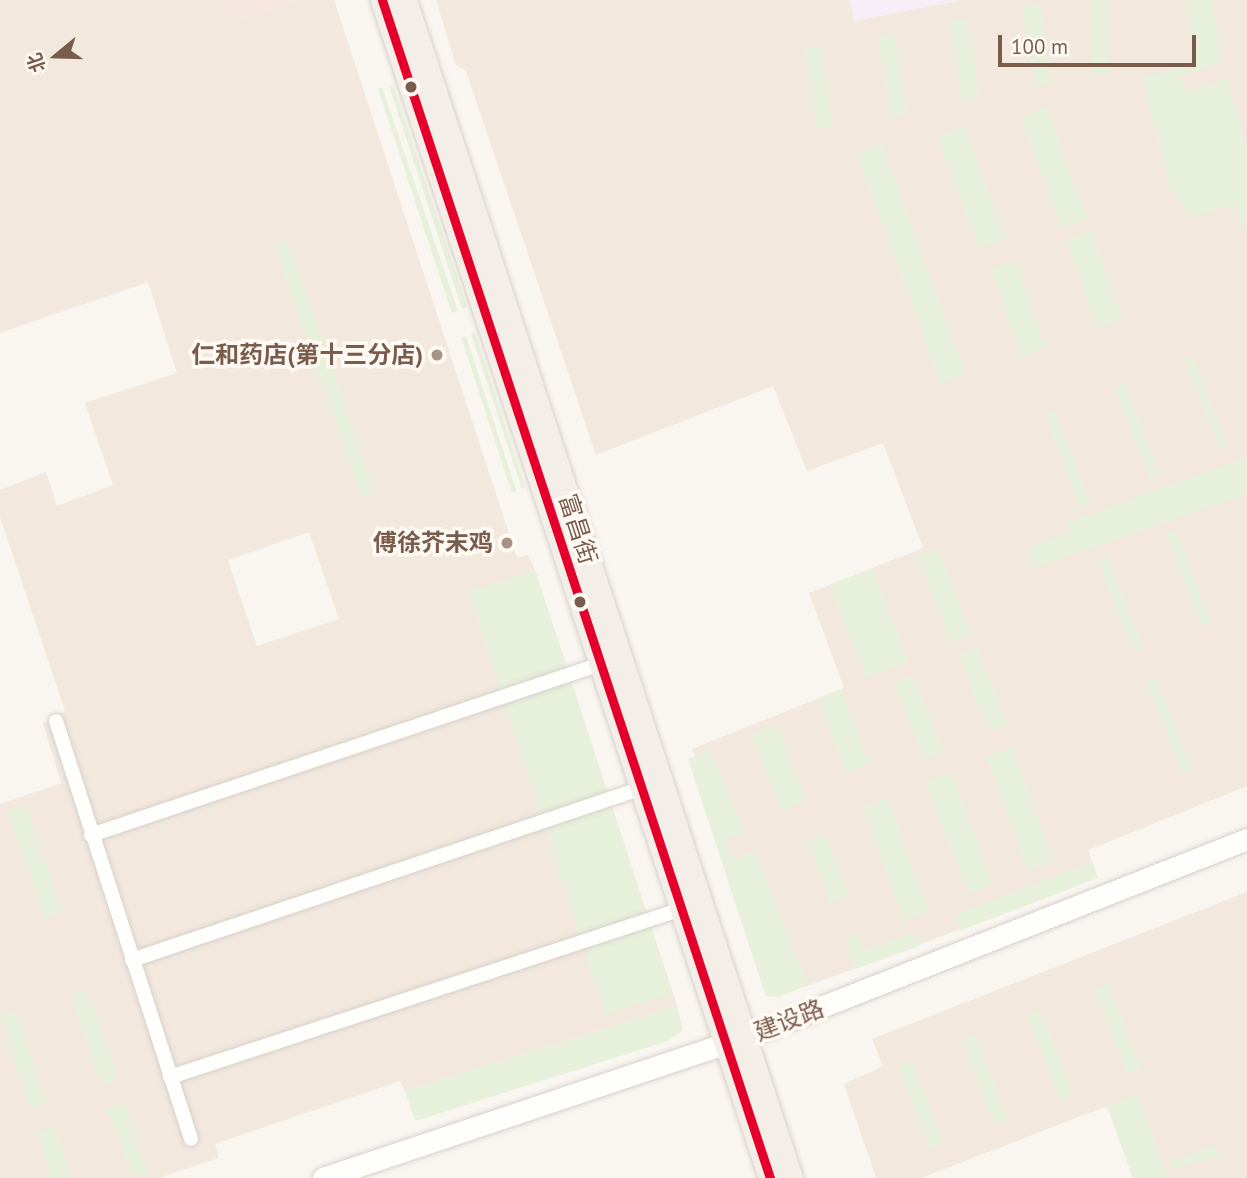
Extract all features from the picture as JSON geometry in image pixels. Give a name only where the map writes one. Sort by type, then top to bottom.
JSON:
[{"type":"main road","name":"富昌街","points":[[382,0],[682,909],[791,1178]]},
{"type":"main road","name":"富昌街","points":[[405,0],[735,1039],[770,1178]]},
{"type":"street","points":[[90,835],[601,664]]},
{"type":"street","points":[[56,721],[90,835],[191,1139]]},
{"type":"street","points":[[132,960],[642,788]]},
{"type":"street","name":"建设路","points":[[323,1178],[735,1039],[1247,839]]},
{"type":"street","points":[[170,1077],[682,909]]},
{"type":"shaded area","points":[[0,0],[225,0],[233,22],[299,0],[334,0],[517,558],[528,555],[535,570],[677,1006],[405,1091],[400,1081],[215,1144],[219,1158],[159,1178],[0,1178],[0,804],[61,783],[43,723],[65,711],[0,517],[0,490],[46,472],[57,506],[113,485],[85,403],[177,373],[148,282],[0,333]],"holes":[[[309,532],[339,619],[257,646],[228,560]]]},
{"type":"shaded area","points":[[225,0],[299,0],[233,22]]},
{"type":"shaded area","points":[[436,0],[850,0],[855,21],[962,0],[1247,0],[1247,786],[1088,850],[1098,878],[805,987],[777,973],[692,749],[844,688],[809,593],[923,548],[883,443],[807,471],[773,386],[596,455],[466,71],[456,65]]},
{"type":"shaded area","points":[[850,0],[962,0],[854,21]]},
{"type":"shaded area","points":[[1247,892],[1247,1178],[1133,1178],[1107,1106],[921,1178],[876,1178],[844,1084],[883,1066],[872,1039]]},
{"type":"green space","points":[[1092,0],[1109,0],[1109,73],[1092,73]]},
{"type":"green space","points":[[1185,0],[1213,0],[1222,63],[1181,75],[1186,91],[1227,79],[1247,149],[1247,237],[1235,204],[1192,217],[1172,193],[1141,78],[1196,64]]},
{"type":"green space","points":[[1040,4],[1053,84],[1035,87],[1022,7]]},
{"type":"green space","points":[[967,18],[980,97],[962,100],[949,21]]},
{"type":"green space","points":[[895,34],[908,114],[891,117],[878,37]]},
{"type":"green space","points":[[821,46],[834,126],[817,129],[804,49]]},
{"type":"green space","points":[[393,85],[467,307],[462,309],[389,86]]},
{"type":"green space","points":[[382,87],[458,311],[452,313],[378,89]]},
{"type":"green space","points":[[1047,107],[1088,219],[1061,228],[1021,117]]},
{"type":"green space","points":[[965,127],[1006,239],[978,249],[938,137]]},
{"type":"green space","points":[[882,144],[966,374],[940,383],[857,153]]},
{"type":"green space","points":[[1092,231],[1122,319],[1097,328],[1066,240]]},
{"type":"green space","points":[[288,239],[375,492],[361,497],[274,244]]},
{"type":"green space","points":[[1016,260],[1046,348],[1021,357],[990,269]]},
{"type":"green space","points":[[475,333],[525,487],[522,489],[471,334]]},
{"type":"green space","points":[[466,336],[516,491],[512,493],[461,338]]},
{"type":"green space","points":[[1192,356],[1229,447],[1220,450],[1184,359]]},
{"type":"green space","points":[[1125,383],[1160,475],[1150,479],[1115,387]]},
{"type":"green space","points":[[1055,411],[1090,503],[1080,507],[1045,415]]},
{"type":"green space","points":[[1247,457],[1247,494],[1035,568],[1028,548],[1070,532],[1067,523]]},
{"type":"green space","points":[[1176,530],[1211,622],[1201,626],[1166,534]]},
{"type":"green space","points":[[938,548],[971,635],[951,643],[917,556]]},
{"type":"green space","points":[[1108,556],[1143,648],[1133,652],[1098,560]]},
{"type":"green space","points":[[873,569],[908,661],[866,678],[830,585]]},
{"type":"green space","points":[[535,570],[673,993],[606,1015],[468,592]]},
{"type":"green space","points":[[977,648],[1008,724],[989,732],[958,655]]},
{"type":"green space","points":[[913,675],[944,751],[924,759],[894,683]]},
{"type":"green space","points":[[1156,678],[1193,769],[1183,773],[1146,682]]},
{"type":"green space","points":[[842,689],[871,764],[846,773],[818,698]]},
{"type":"green space","points":[[776,724],[807,800],[782,810],[751,734]]},
{"type":"green space","points":[[1012,747],[1053,861],[1028,870],[987,756]]},
{"type":"green space","points":[[711,750],[745,832],[726,839],[733,858],[755,851],[808,985],[779,997],[766,996],[688,759]]},
{"type":"green space","points":[[951,773],[994,885],[969,895],[926,783]]},
{"type":"green space","points":[[888,798],[929,912],[904,921],[863,807]]},
{"type":"green space","points":[[25,804],[62,912],[44,918],[7,810]]},
{"type":"green space","points":[[827,835],[849,895],[829,902],[807,842]]},
{"type":"green space","points":[[1092,862],[1098,878],[961,931],[955,915]]},
{"type":"green space","points":[[915,933],[920,946],[855,969],[845,939],[858,934],[865,950]]},
{"type":"green space","points":[[1109,984],[1141,1068],[1127,1073],[1095,989]]},
{"type":"green space","points":[[87,989],[118,1080],[102,1085],[71,995]]},
{"type":"green space","points":[[677,1006],[683,1030],[668,1041],[415,1121],[405,1091]]},
{"type":"green space","points":[[1041,1010],[1074,1095],[1060,1100],[1027,1015]]},
{"type":"green space","points":[[17,1011],[47,1102],[30,1108],[0,1017]]},
{"type":"green space","points":[[976,1035],[1008,1119],[994,1124],[962,1040]]},
{"type":"green space","points":[[912,1060],[944,1144],[930,1149],[898,1065]]},
{"type":"green space","points":[[1138,1095],[1168,1178],[1133,1178],[1108,1106]]},
{"type":"green space","points":[[125,1103],[148,1173],[134,1178],[107,1109]]},
{"type":"green space","points":[[55,1127],[72,1178],[52,1178],[37,1133]]},
{"type":"green space","points":[[1215,1145],[1220,1156],[1174,1169],[1170,1161]]},
{"type":"transit line","points":[[382,0],[770,1178]]},
{"type":"place","name":"仁和药店(第十三分店)","points":[[437,355]]},
{"type":"place","name":"傅徐芥末鸡","points":[[507,543]]}]
